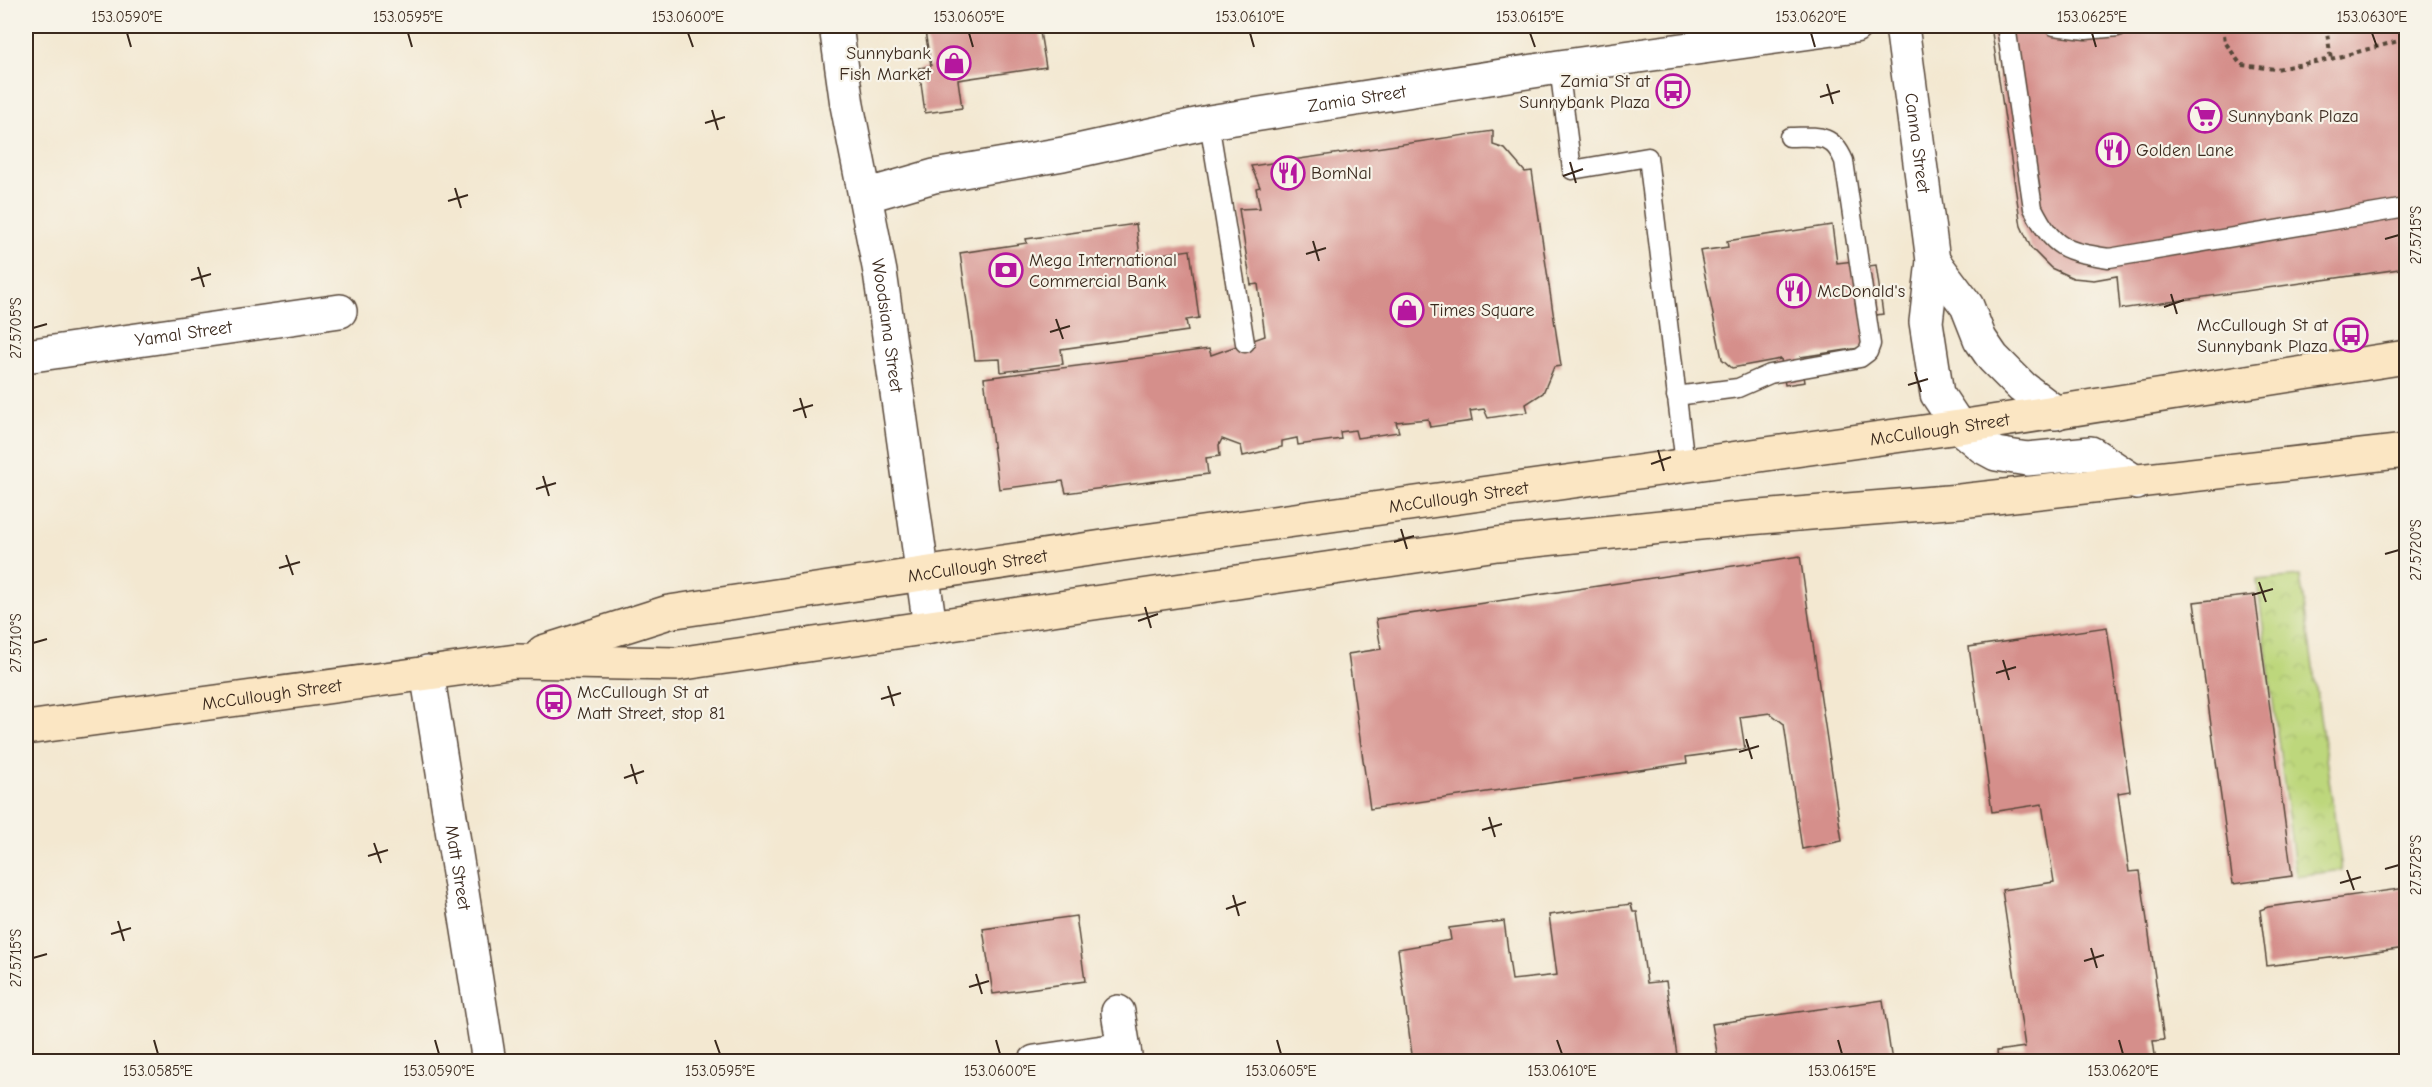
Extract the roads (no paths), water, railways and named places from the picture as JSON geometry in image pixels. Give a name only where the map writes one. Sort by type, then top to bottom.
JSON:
[{"type":"main road","name":"McCullough Street","points":[[516,661],[669,612],[1123,544],[2056,413],[2406,357]]},
{"type":"main road","name":"McCullough Street","points":[[26,728],[516,661],[677,664],[1497,544],[2137,483],[2406,451]]},
{"type":"street","name":"Woodsiana Street","points":[[836,26],[847,105],[880,272],[930,627]]},
{"type":"street","name":"Zamia Street","points":[[865,196],[934,176],[1063,154],[1209,122],[1559,67],[1855,26]]},
{"type":"street","name":"Canna Street","points":[[1902,26],[1933,261],[1926,321],[1936,394],[1959,427],[1983,447],[2007,457],[2027,459],[2091,453],[2137,483]]},
{"type":"street","name":"Canna Street","points":[[1933,261],[1967,306],[1986,349],[2022,387],[2056,413]]},
{"type":"street","name":"Yamal Street","points":[[26,356],[340,311]]},
{"type":"street","name":"Matt Street","points":[[427,672],[489,1062]]},
{"type":"street","points":[[1035,1062],[1125,1055],[1118,1012]]},
{"type":"lane","points":[[2006,26],[2033,208],[2044,231],[2060,247],[2109,258],[2406,208]]},
{"type":"lane","points":[[2054,26],[2086,30],[2118,27]]},
{"type":"lane","points":[[1559,67],[1572,170],[1648,157],[1684,464]]},
{"type":"lane","points":[[1209,122],[1245,343]]},
{"type":"lane","points":[[1676,396],[1738,388],[1770,374],[1860,358],[1868,352],[1871,344],[1844,161],[1838,146],[1822,137],[1789,137]]},
{"type":"place","name":"Sunnybank Fish Market","points":[[954,63]]},
{"type":"place","name":"Zamia St at Sunnybank Plaza","points":[[1673,91]]},
{"type":"place","name":"Sunnybank Plaza","points":[[2205,116]]},
{"type":"place","name":"Golden Lane","points":[[2113,150]]},
{"type":"place","name":"BomNal","points":[[1288,173]]},
{"type":"place","name":"Mega International Commercial Bank","points":[[1006,270]]},
{"type":"place","name":"McDonald's","points":[[1794,291]]},
{"type":"place","name":"Times Square","points":[[1407,310]]},
{"type":"place","name":"McCullough St at Sunnybank Plaza","points":[[2351,335]]},
{"type":"place","name":"McCullough St at Matt Street, stop 81","points":[[554,702]]}]
